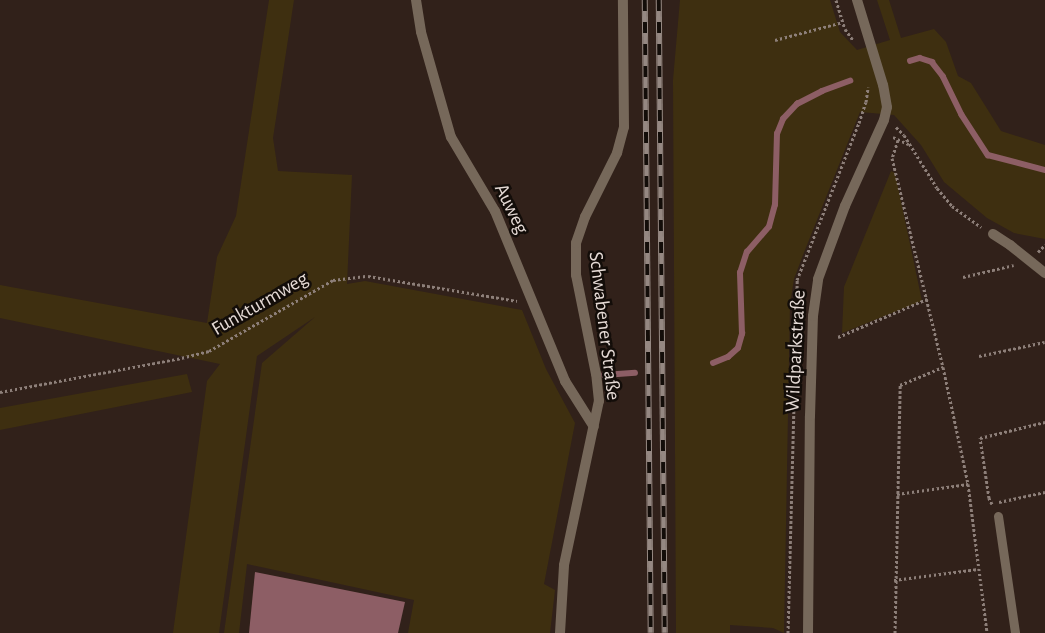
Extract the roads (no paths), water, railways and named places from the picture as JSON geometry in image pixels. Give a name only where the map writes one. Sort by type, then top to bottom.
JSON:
[{"type":"street","name":"Auweg","points":[[416,0],[421,32],[451,137],[494,211],[535,304],[565,381],[594,427]]},
{"type":"street","name":"Schwabener Straße","points":[[560,633],[564,565],[599,401],[596,374],[576,275],[576,243],[585,217],[616,154],[624,127],[622,0]]},
{"type":"street","name":"Wildparkstraße","points":[[808,633],[810,416],[813,316],[818,279],[845,206],[884,120],[888,107],[857,0]]},
{"type":"street","points":[[992,234],[1045,273]]},
{"type":"lane","points":[[998,516],[1015,633]]},
{"type":"waterway","points":[[910,61],[920,58],[932,62],[943,76],[962,115],[988,155],[1045,170]]},
{"type":"waterway","points":[[713,363],[728,357],[738,348],[742,334],[740,273],[747,252],[769,227],[775,205],[777,134],[783,119],[797,104],[822,91],[850,81]]},
{"type":"waterway","points":[[604,375],[635,373]]},
{"type":"railway","points":[[645,0],[651,633]]},
{"type":"railway","points":[[659,0],[665,633]]}]
